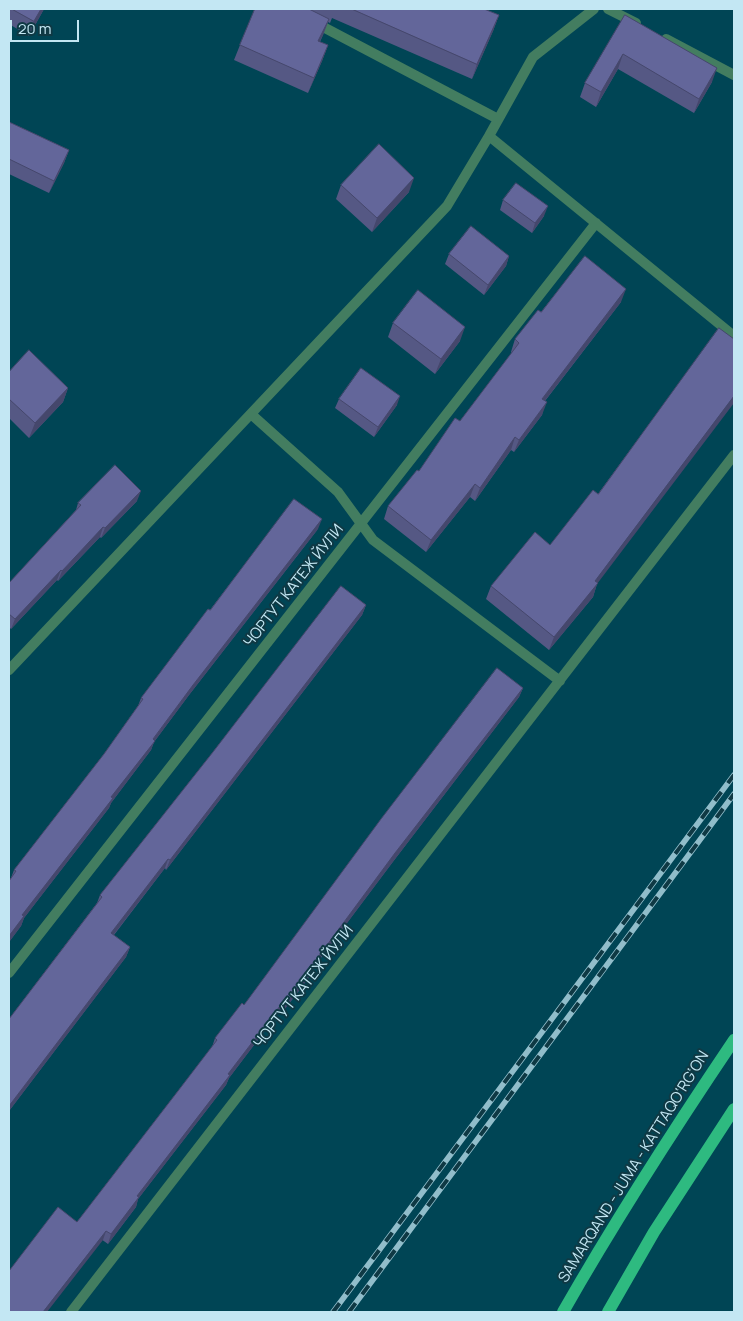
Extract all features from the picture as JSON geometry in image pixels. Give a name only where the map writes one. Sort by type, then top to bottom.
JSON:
[{"type":"main road","name":"SAMARQAND - JUMA - KATTAQO‘RG‘ON","points":[[563,1312],[604,1241],[734,1040]]},
{"type":"main road","points":[[608,1312],[654,1232],[734,1109]]},
{"type":"street","points":[[289,9],[498,119]]},
{"type":"street","points":[[9,670],[446,206],[489,136],[533,57],[594,9]]},
{"type":"street","points":[[608,9],[642,26]]},
{"type":"street","points":[[658,35],[734,75]]},
{"type":"street","points":[[489,136],[734,336]]},
{"type":"street","name":"ЧОРТУТ КАТЕЖ ЙУЛИ","points":[[9,973],[596,223]]},
{"type":"street","name":"ЧОРТУТ КАТЕЖ ЙУЛИ","points":[[251,414],[338,492],[373,540],[560,680]]},
{"type":"street","name":"ЧОРТУТ КАТЕЖ ЙУЛИ","points":[[71,1312],[734,456]]},
{"type":"building","points":[[12,9],[41,9],[34,21]]},
{"type":"building","points":[[255,9],[309,9],[329,19],[318,41],[328,45],[314,78],[240,45]]},
{"type":"building","points":[[352,9],[484,9],[499,15],[477,64]]},
{"type":"building","points":[[625,15],[717,68],[699,99],[623,54],[601,92],[585,83]]},
{"type":"building","points":[[9,122],[69,150],[54,181],[9,159]]},
{"type":"building","points":[[379,144],[414,178],[377,218],[341,185]]},
{"type":"building","points":[[516,183],[548,206],[535,223],[503,200]]},
{"type":"building","points":[[471,226],[509,256],[488,285],[449,254]]},
{"type":"building","points":[[585,256],[626,289],[542,399],[547,402],[519,440],[515,437],[480,488],[475,484],[431,540],[388,506],[417,470],[419,471],[455,418],[460,421],[519,343],[515,339],[538,310],[541,312]]},
{"type":"building","points":[[418,290],[465,327],[441,359],[393,323]]},
{"type":"building","points":[[719,328],[734,339],[734,396],[595,581],[598,583],[554,637],[491,586],[535,532],[550,545],[593,490],[598,494]]},
{"type":"building","points":[[29,350],[68,388],[35,423],[9,399],[9,372]]},
{"type":"building","points":[[361,368],[400,396],[378,427],[339,399]]},
{"type":"building","points":[[115,465],[141,491],[105,528],[103,527],[15,619],[9,614],[9,583],[81,505],[78,503]]},
{"type":"building","points":[[294,499],[322,519],[193,685],[153,739],[155,741],[22,915],[24,916],[9,936],[9,881],[16,871],[14,870],[104,754],[143,699],[141,698],[208,609],[210,610]]},
{"type":"building","points":[[341,586],[366,605],[170,860],[168,859],[111,933],[130,947],[9,1106],[9,1019],[102,897],[100,895]]},
{"type":"building","points":[[497,668],[523,688],[395,853],[310,968],[312,969],[285,1004],[283,1002],[228,1074],[230,1075],[137,1196],[139,1197],[111,1234],[106,1231],[43,1312],[9,1312],[9,1271],[58,1207],[77,1222],[217,1040],[215,1038],[242,1003],[244,1005],[381,819]]},
{"type":"railway","points":[[333,1312],[734,775]]},
{"type":"railway","points":[[349,1312],[734,794]]}]
